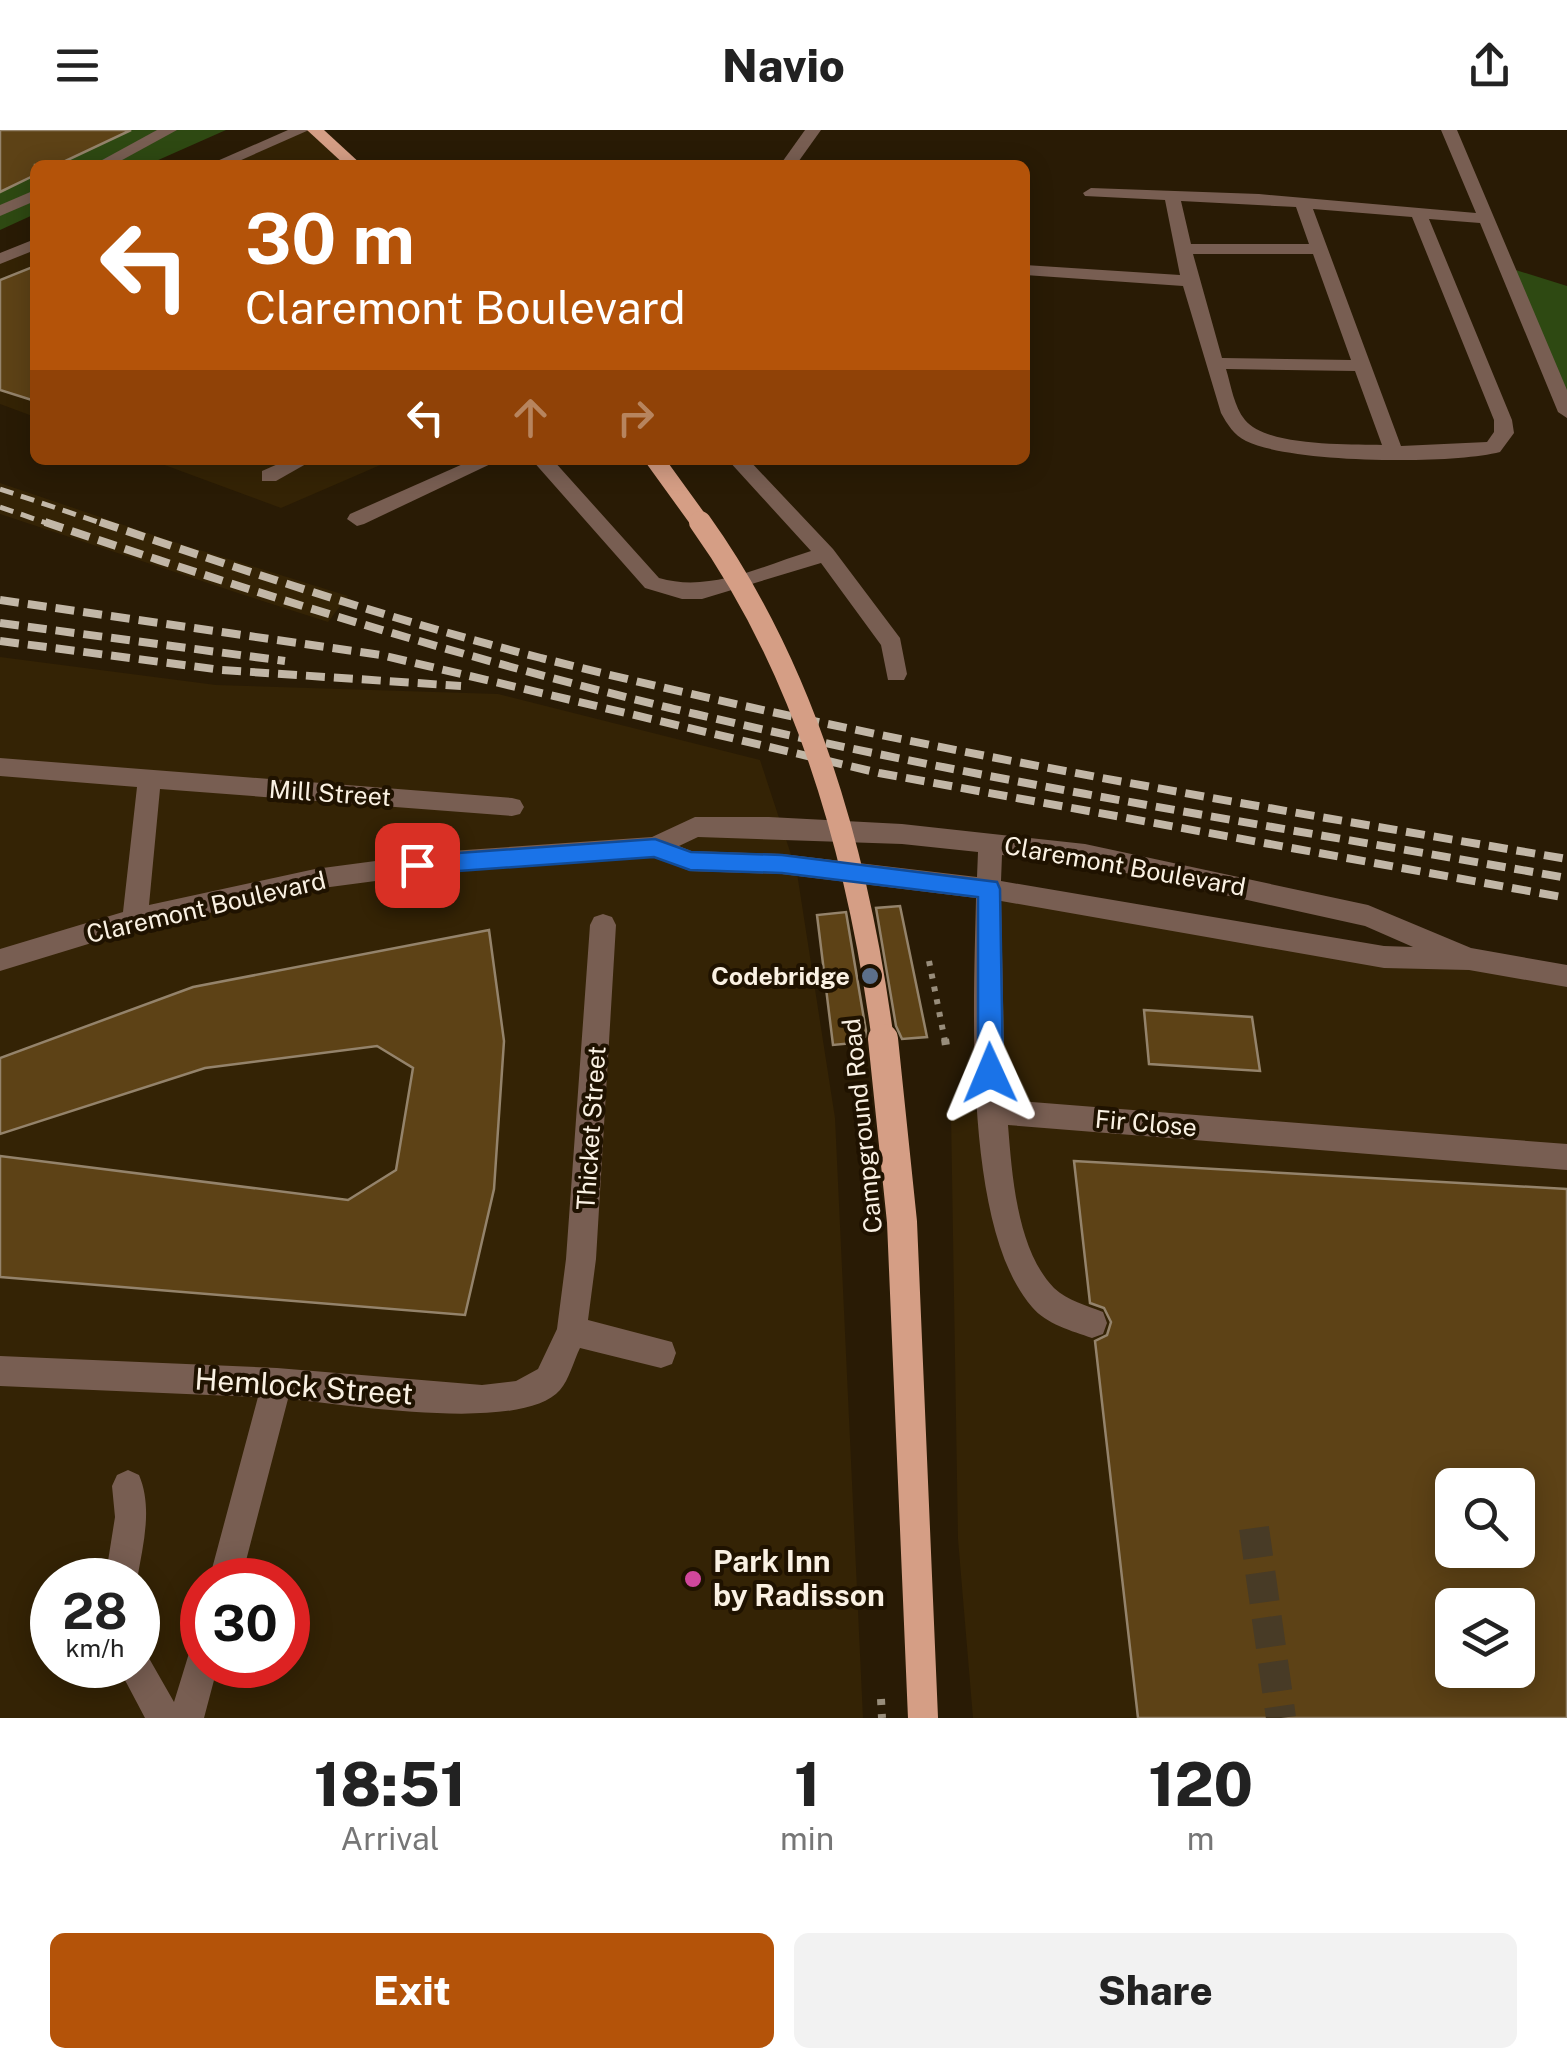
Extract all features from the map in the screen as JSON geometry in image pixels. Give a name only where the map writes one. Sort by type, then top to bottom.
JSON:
[{"type":"main road","points":[[315,130],[348,160]]},
{"type":"main road","name":"Campground Road","points":[[659,465],[719,548],[780,662],[815,744],[845,835],[870,936],[891,1072],[903,1227],[924,1718]]},
{"type":"street","points":[[110,160],[169,130]]},
{"type":"street","points":[[228,160],[301,130]]},
{"type":"street","points":[[792,160],[813,130]]},
{"type":"street","points":[[1449,130],[1567,412]]},
{"type":"street","points":[[1091,193],[1302,202],[1486,218]]},
{"type":"street","points":[[1172,195],[1190,281],[1215,363],[1233,420],[1247,434],[1286,446],[1494,448],[1504,433],[1503,420],[1418,213]]},
{"type":"street","points":[[0,211],[30,197]]},
{"type":"street","points":[[1302,202],[1393,450]]},
{"type":"street","points":[[0,259],[30,246]]},
{"type":"street","points":[[1183,249],[1319,249]]},
{"type":"street","points":[[1030,270],[1190,281]]},
{"type":"street","points":[[1215,363],[1362,366]]},
{"type":"street","points":[[269,476],[292,465]]},
{"type":"street","points":[[358,519],[478,465]]},
{"type":"street","points":[[546,465],[652,583],[682,592],[702,592],[826,554]]},
{"type":"street","points":[[743,465],[826,554],[892,644],[896,674]]},
{"type":"street","name":"Mill Street","points":[[0,767],[512,807]]},
{"type":"street","points":[[134,919],[142,875],[148,780]]},
{"type":"street","name":"Claremont Boulevard","points":[[655,848],[696,827],[769,827],[1085,854],[1368,916],[1469,959]]},
{"type":"street","points":[[990,843],[991,1111],[1011,1233],[1039,1293],[1064,1314],[1092,1323]]},
{"type":"street","name":"Claremont Boulevard","points":[[0,960],[134,919],[316,879],[451,860],[655,848],[690,861],[782,864],[989,889],[1384,957],[1469,959],[1567,976]]},
{"type":"street","name":"Thicket Street","points":[[572,1331],[589,1177],[603,925]]},
{"type":"street","name":"Fir Close","points":[[991,1111],[1567,1157]]},
{"type":"street","points":[[572,1331],[661,1353]]},
{"type":"street","name":"Hemlock Street","points":[[0,1370],[277,1383],[482,1400],[520,1396],[549,1380],[572,1331]]},
{"type":"street","points":[[231,1558],[277,1383]]},
{"type":"street","points":[[124,1558],[131,1517],[128,1486]]},
{"type":"street","points":[[147,1688],[164,1718]]},
{"type":"street","points":[[187,1718],[195,1688]]},
{"type":"path","points":[[929,961],[946,1046]]},
{"type":"path","points":[[881,1680],[882,1718]]},
{"type":"shaded area","points":[[301,130],[315,130],[348,160],[228,160]]},
{"type":"shaded area","points":[[30,246],[30,415],[0,404],[0,259]]},
{"type":"shaded area","points":[[165,465],[380,465],[281,508]]},
{"type":"shaded area","points":[[0,483],[348,596],[328,622],[244,595],[0,514]]},
{"type":"shaded area","points":[[0,657],[216,685],[498,694],[760,760],[797,873],[835,1118],[863,1718],[0,1718]]},
{"type":"shaded area","points":[[989,889],[1567,976],[1567,1718],[973,1718],[958,1539],[951,1114],[990,1111]]},
{"type":"green space","points":[[0,130],[226,130],[158,160],[30,160],[30,216],[0,230]]},
{"type":"green space","points":[[1506,267],[1567,286],[1567,412]]},
{"type":"building","points":[[0,130],[131,130],[68,160],[30,160],[30,177],[0,192]]},
{"type":"building","points":[[30,268],[30,399],[0,390],[0,280]]},
{"type":"building","points":[[900,906],[927,1037],[902,1039],[896,1026],[876,908]]},
{"type":"building","points":[[846,912],[866,1031],[864,1042],[833,1045],[817,915]]},
{"type":"building","points":[[489,930],[504,1041],[494,1189],[465,1315],[0,1277],[0,1156],[348,1200],[396,1170],[413,1068],[377,1046],[205,1068],[0,1134],[0,1058],[193,987]]},
{"type":"building","points":[[1144,1010],[1252,1017],[1260,1071],[1149,1064]]},
{"type":"building","points":[[1074,1161],[1567,1189],[1567,1718],[1138,1718],[1095,1341],[1107,1335],[1111,1322],[1104,1308],[1090,1303]]},
{"type":"tunnel","points":[[1254,1528],[1281,1718]]},
{"type":"railway","points":[[0,489],[107,525]]},
{"type":"railway","points":[[0,507],[52,525]]},
{"type":"railway","points":[[45,522],[356,622],[512,667],[781,734],[1005,779],[1567,878]]},
{"type":"railway","points":[[100,522],[430,628],[668,689],[1052,769],[1567,859]]},
{"type":"railway","points":[[0,600],[381,655],[879,773],[1567,898]]},
{"type":"railway","points":[[0,623],[285,661]]},
{"type":"railway","points":[[0,641],[222,670],[461,686]]},
{"type":"place","name":"Codebridge","points":[[870,976]]},
{"type":"place","name":"Park Inn by Radisson","points":[[693,1579]]},
{"type":"route","points":[[417,865],[655,848],[690,861],[782,864],[989,889],[990,1073]]}]
